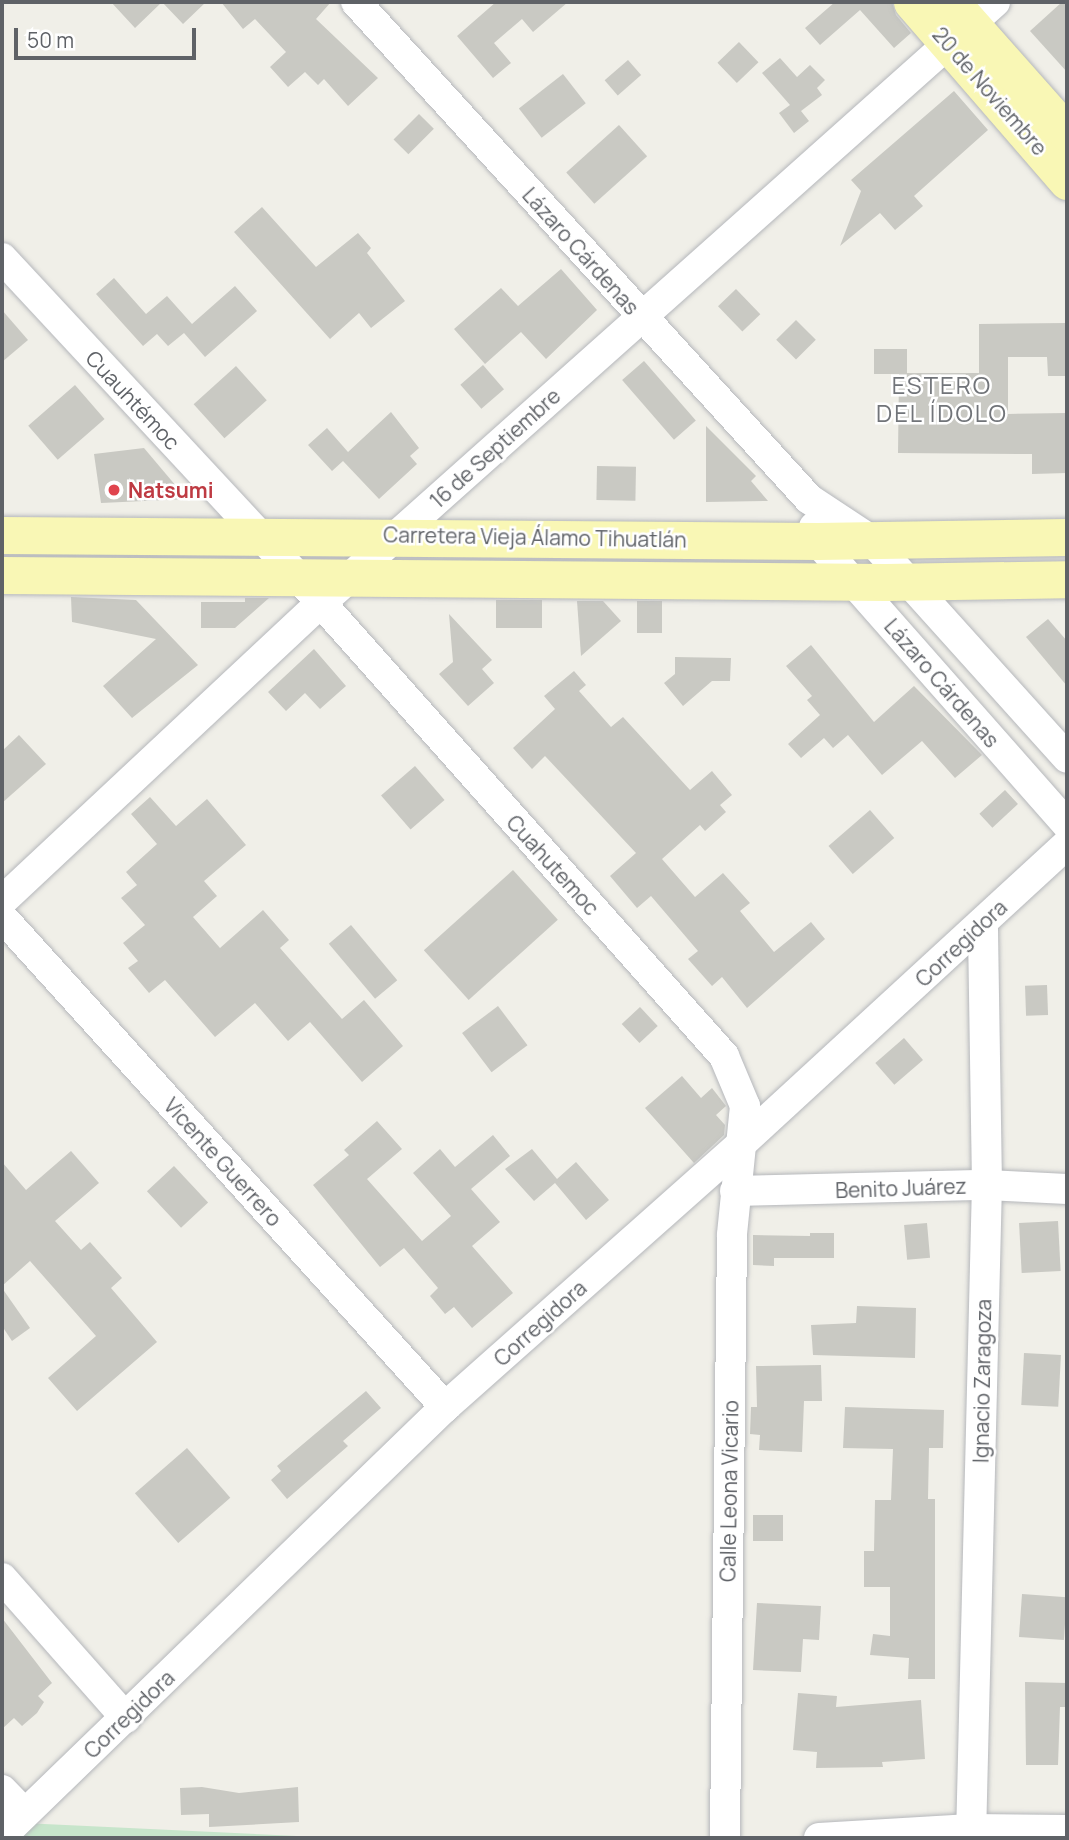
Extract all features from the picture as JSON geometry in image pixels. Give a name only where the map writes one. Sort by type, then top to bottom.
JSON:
[{"type":"main road","name":"20 de Noviembre","points":[[912,2],[966,18],[1067,133]]},
{"type":"main road","name":"20 de Noviembre","points":[[966,18],[1067,181]]},
{"type":"main road","name":"Carretera Vieja Álamo Tihuatlán","points":[[2,535],[397,535],[817,541],[1067,537]]},
{"type":"main road","name":"Carretera Vieja Álamo Tihuatlán","points":[[2,575],[310,590],[351,578],[853,582],[1067,579]]},
{"type":"street","name":"Lázaro Cárdenas","points":[[356,2],[641,318],[809,499],[871,540],[1067,758]]},
{"type":"street","name":"16 de Septiembre","points":[[351,578],[641,318],[966,18]]},
{"type":"street","name":"Cuauhtémoc","points":[[2,258],[310,590]]},
{"type":"street","points":[[809,499],[817,541]]},
{"type":"street","name":"Lázaro Cárdenas","points":[[817,541],[1067,825]]},
{"type":"street","points":[[2,901],[310,590]]},
{"type":"street","name":"Cuahutemoc","points":[[310,590],[724,1056],[745,1106],[740,1145]]},
{"type":"street","name":"Corregidora","points":[[2,1836],[444,1407],[740,1145],[984,924],[1067,844]]},
{"type":"street","name":"Vicente Guerrero","points":[[2,916],[444,1407]]},
{"type":"street","name":"Ignacio Zaragoza","points":[[971,1833],[986,1185],[984,924]]},
{"type":"street","name":"Calle Leona Vicario","points":[[725,1838],[735,1191],[740,1145]]},
{"type":"street","name":"Benito Juárez","points":[[735,1191],[986,1185],[1067,1189]]},
{"type":"street","points":[[2,1578],[126,1718]]},
{"type":"street","points":[[2,1790],[24,1813]]},
{"type":"street","points":[[819,1838],[1067,1830]]},
{"type":"green space","points":[[2,1822],[340,1838],[2,1838]]},
{"type":"building","points":[[111,2],[162,2],[135,28]]},
{"type":"building","points":[[162,2],[206,2],[183,24]]},
{"type":"building","points":[[221,2],[331,2],[316,19],[378,78],[348,106],[324,79],[318,85],[305,72],[288,87],[270,67],[286,52],[255,19],[243,29]]},
{"type":"building","points":[[496,2],[568,2],[533,32],[522,19],[494,43],[511,63],[493,78],[457,36]]},
{"type":"building","points":[[835,2],[892,2],[896,15],[911,33],[894,48],[860,10],[820,45],[805,28]]},
{"type":"building","points":[[1062,2],[1067,2],[1067,72],[1030,31]]},
{"type":"building","points":[[739,42],[758,62],[737,83],[717,63]]},
{"type":"building","points":[[780,58],[797,77],[810,65],[825,80],[817,88],[822,95],[801,111],[809,121],[794,133],[779,113],[790,105],[762,73]]},
{"type":"building","points":[[628,60],[641,75],[618,95],[605,80]]},
{"type":"building","points":[[563,74],[586,103],[542,138],[519,108]]},
{"type":"building","points":[[954,91],[988,130],[914,196],[923,206],[895,230],[880,213],[840,246],[861,191],[851,180]]},
{"type":"building","points":[[419,114],[434,129],[408,154],[394,139]]},
{"type":"building","points":[[619,125],[647,156],[594,204],[566,173]]},
{"type":"building","points":[[262,207],[316,267],[358,233],[371,248],[367,253],[405,301],[371,328],[359,313],[330,339],[234,232]]},
{"type":"building","points":[[561,269],[597,310],[546,359],[521,332],[485,364],[454,329],[501,288],[518,306]]},
{"type":"building","points":[[114,278],[146,314],[167,296],[192,324],[235,286],[257,311],[205,357],[184,333],[168,346],[157,334],[143,346],[96,294]]},
{"type":"building","points":[[736,289],[760,314],[742,332],[718,306]]},
{"type":"building","points":[[2,310],[28,340],[2,362]]},
{"type":"building","points":[[796,320],[816,340],[796,360],[776,340]]},
{"type":"building","points":[[1067,323],[1067,376],[1048,376],[1047,357],[1008,357],[1008,414],[1067,413],[1067,473],[1032,474],[1032,454],[898,453],[899,374],[874,374],[874,349],[907,349],[907,373],[979,373],[979,324]]},
{"type":"building","points":[[644,361],[696,421],[674,440],[622,380]]},
{"type":"building","points":[[483,365],[504,389],[481,409],[460,385]]},
{"type":"building","points":[[236,366],[267,400],[224,438],[194,404]]},
{"type":"building","points":[[75,385],[105,419],[58,460],[28,426]]},
{"type":"building","points":[[391,412],[419,448],[410,456],[417,464],[379,499],[343,461],[332,471],[308,445],[327,428],[348,452]]},
{"type":"building","points":[[706,426],[756,476],[751,481],[768,501],[706,502]]},
{"type":"building","points":[[144,448],[187,499],[101,503],[94,454]]},
{"type":"building","points":[[597,466],[636,467],[635,501],[596,500]]},
{"type":"building","points":[[71,597],[136,600],[198,665],[132,718],[103,686],[156,639],[72,622]]},
{"type":"building","points":[[245,598],[269,598],[235,628],[201,628],[201,602],[245,602]]},
{"type":"building","points":[[496,600],[542,600],[542,628],[496,628]]},
{"type":"building","points":[[577,601],[603,601],[621,621],[581,656]]},
{"type":"building","points":[[637,601],[662,601],[662,633],[637,633]]},
{"type":"building","points":[[449,614],[492,660],[482,669],[494,683],[468,706],[439,674],[453,662]]},
{"type":"building","points":[[1048,619],[1067,641],[1067,686],[1026,637]]},
{"type":"building","points":[[811,645],[874,722],[914,686],[982,755],[955,778],[922,741],[882,775],[848,735],[833,748],[824,738],[801,758],[788,744],[820,715],[807,700],[812,696],[786,666]]},
{"type":"building","points":[[314,649],[346,686],[320,709],[305,693],[286,711],[268,692]]},
{"type":"building","points":[[675,657],[731,658],[730,681],[712,681],[683,706],[664,683],[675,674]]},
{"type":"building","points":[[574,671],[586,685],[579,691],[611,727],[623,717],[690,790],[712,771],[732,795],[720,805],[726,812],[705,831],[700,825],[662,859],[695,897],[723,873],[750,903],[740,911],[774,952],[811,922],[825,939],[747,1008],[722,977],[712,986],[688,959],[698,951],[651,896],[637,908],[610,876],[636,853],[545,756],[532,769],[513,748],[555,709],[544,696]]},
{"type":"building","points":[[19,735],[46,764],[2,803],[2,751]]},
{"type":"building","points":[[415,766],[445,800],[411,829],[381,796]]},
{"type":"building","points":[[1005,790],[1018,804],[992,828],[979,814]]},
{"type":"building","points":[[150,797],[176,826],[207,799],[246,845],[204,881],[217,896],[193,917],[220,948],[263,910],[289,940],[280,948],[342,1019],[364,1000],[403,1046],[362,1082],[310,1022],[288,1041],[255,1003],[215,1037],[165,980],[149,993],[128,968],[138,961],[123,943],[145,925],[121,898],[137,885],[126,872],[157,844],[131,814]]},
{"type":"building","points":[[870,810],[894,838],[853,874],[828,846]]},
{"type":"building","points":[[513,870],[558,920],[469,1000],[424,950]]},
{"type":"building","points":[[351,925],[397,980],[375,999],[329,944]]},
{"type":"building","points":[[1047,985],[1048,1015],[1026,1016],[1025,986]]},
{"type":"building","points":[[498,1006],[527,1045],[492,1072],[462,1033]]},
{"type":"building","points":[[640,1007],[658,1026],[639,1043],[622,1024]]},
{"type":"building","points":[[904,1038],[923,1060],[894,1085],[875,1063]]},
{"type":"building","points":[[682,1076],[701,1098],[712,1088],[726,1106],[716,1115],[725,1125],[724,1135],[694,1163],[645,1108]]},
{"type":"building","points":[[377,1121],[402,1149],[367,1179],[422,1241],[451,1216],[413,1173],[440,1149],[455,1167],[493,1135],[510,1156],[471,1189],[500,1222],[472,1246],[513,1293],[472,1328],[454,1307],[445,1314],[430,1296],[438,1288],[404,1248],[380,1267],[313,1185],[349,1155],[344,1150]]},
{"type":"building","points":[[532,1149],[557,1179],[576,1162],[609,1200],[586,1220],[555,1183],[534,1201],[505,1169]]},
{"type":"building","points":[[71,1151],[99,1183],[55,1221],[81,1250],[90,1242],[122,1278],[111,1288],[157,1342],[77,1411],[48,1378],[96,1336],[30,1261],[2,1286],[2,1162],[26,1190]]},
{"type":"building","points":[[174,1166],[208,1203],[181,1228],[147,1191]]},
{"type":"building","points":[[1058,1221],[1061,1271],[1022,1273],[1019,1223]]},
{"type":"building","points":[[927,1223],[930,1258],[907,1260],[904,1225]]},
{"type":"building","points":[[810,1233],[834,1233],[834,1258],[774,1258],[774,1266],[753,1265],[753,1235],[810,1236]]},
{"type":"building","points":[[2,1288],[30,1328],[12,1341],[2,1326]]},
{"type":"building","points":[[857,1306],[916,1308],[915,1358],[813,1355],[811,1325],[856,1323]]},
{"type":"building","points":[[1024,1353],[1061,1355],[1058,1407],[1021,1405]]},
{"type":"building","points":[[821,1365],[822,1401],[804,1401],[802,1452],[759,1450],[760,1435],[750,1434],[751,1407],[757,1407],[756,1366]]},
{"type":"building","points":[[366,1391],[381,1408],[343,1441],[348,1446],[287,1499],[271,1480],[281,1471],[277,1466]]},
{"type":"building","points":[[845,1407],[944,1410],[943,1448],[929,1448],[928,1499],[935,1499],[935,1679],[908,1679],[909,1658],[870,1655],[873,1634],[890,1636],[890,1587],[864,1587],[864,1551],[874,1551],[875,1500],[891,1500],[893,1449],[843,1448]]},
{"type":"building","points":[[187,1448],[230,1498],[178,1543],[135,1493]]},
{"type":"building","points":[[753,1515],[783,1515],[783,1541],[753,1541]]},
{"type":"building","points":[[1022,1594],[1067,1597],[1064,1640],[1019,1637]]},
{"type":"building","points":[[757,1603],[821,1606],[819,1640],[803,1639],[801,1672],[753,1670]]},
{"type":"building","points":[[2,1618],[52,1683],[38,1696],[44,1702],[37,1713],[22,1726],[14,1718],[2,1729]]},
{"type":"building","points":[[1025,1682],[1067,1683],[1067,1707],[1060,1707],[1058,1765],[1026,1765]]},
{"type":"building","points":[[798,1693],[837,1696],[836,1707],[921,1700],[925,1759],[882,1762],[883,1767],[816,1768],[817,1752],[793,1750]]},
{"type":"building","points":[[202,1787],[239,1793],[298,1787],[299,1822],[209,1827],[209,1814],[181,1815],[180,1788]]},
{"type":"place","name":"Natsumi","points":[[114,490]]},
{"type":"district","name":"ESTERO DEL ÍDOLO","points":[[942,399]]}]
